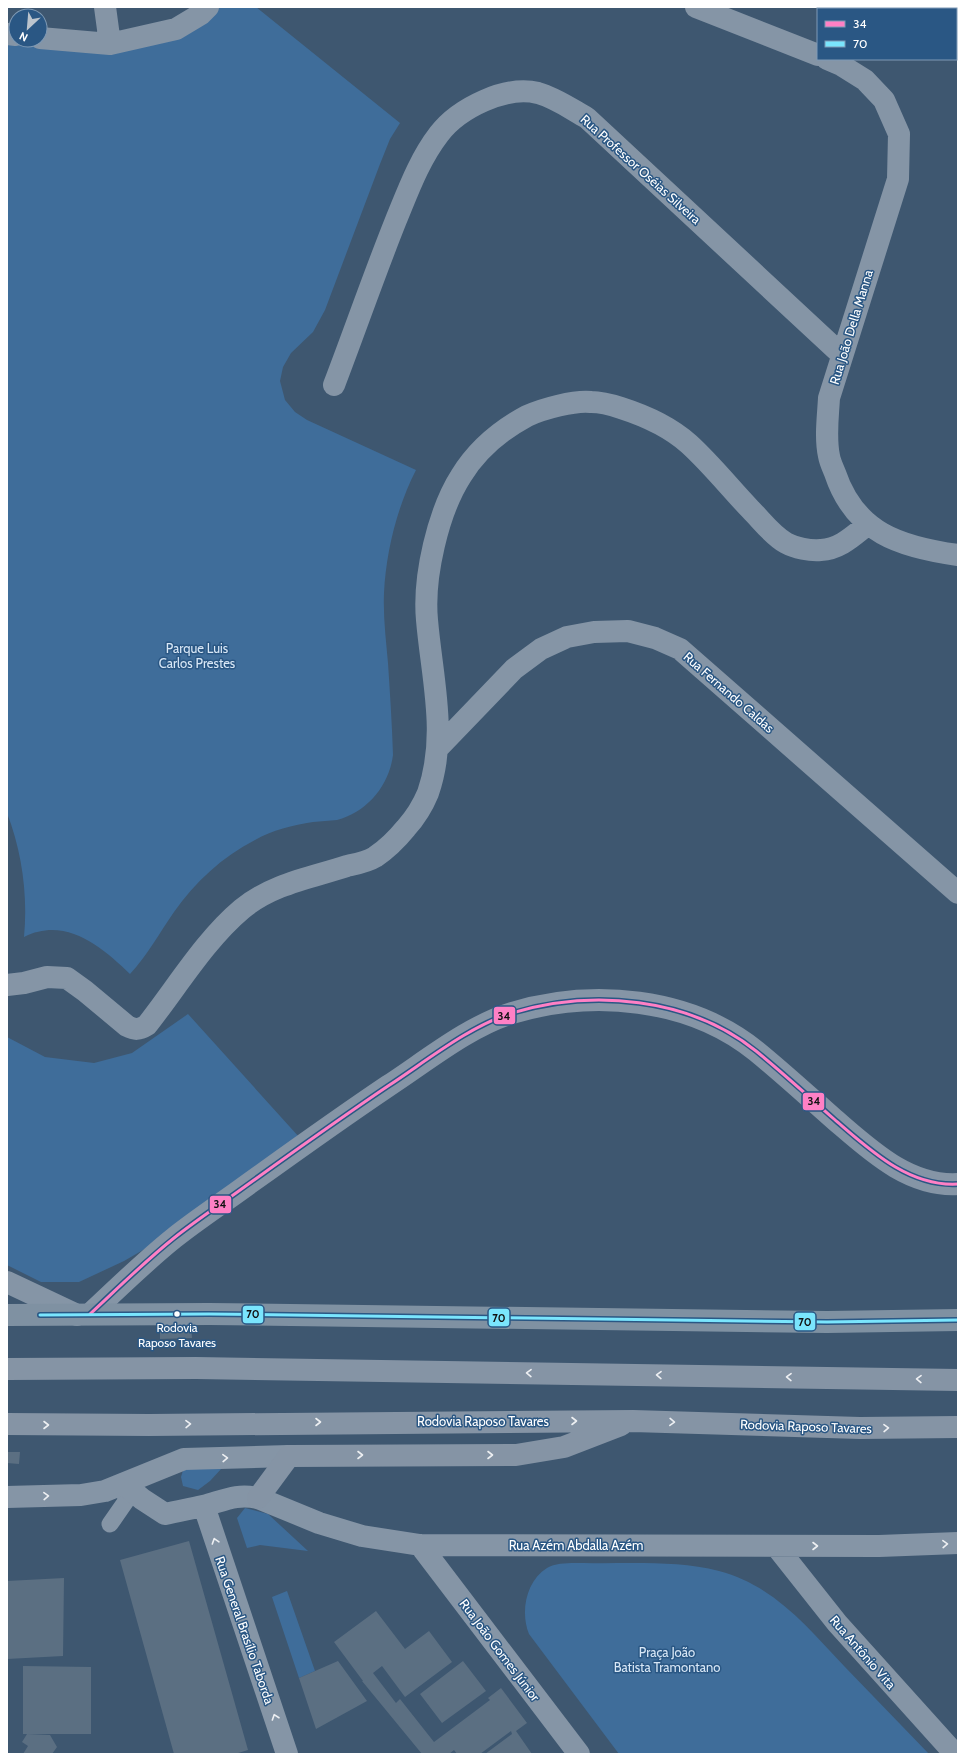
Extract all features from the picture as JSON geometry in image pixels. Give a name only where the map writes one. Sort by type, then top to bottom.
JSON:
[{"type":"highway","points":[[7,1369],[196,1368],[958,1380]]},
{"type":"highway","points":[[258,1498],[289,1456],[516,1455],[564,1447],[633,1421]]},
{"type":"highway","name":"Rodovia Raposo Tavares","points":[[7,1424],[149,1425],[633,1421],[860,1428],[958,1427]]},
{"type":"main road","points":[[7,1315],[209,1314],[827,1322],[958,1320]]},
{"type":"street","points":[[105,7],[110,44]]},
{"type":"street","points":[[48,39],[110,44],[176,29],[201,14],[208,7]]},
{"type":"street","points":[[696,7],[817,56]]},
{"type":"street","name":"Rua João Della Manna","points":[[829,60],[865,80],[884,100],[899,134],[898,179],[829,398],[827,426],[829,456],[839,487],[854,510],[867,525],[888,537],[914,546],[958,555]]},
{"type":"street","name":"Rua Professor Oséias Silveira","points":[[334,385],[385,248],[418,166],[440,133],[462,113],[485,100],[513,92],[538,93],[559,102],[587,118],[842,355]]},
{"type":"street","points":[[7,985],[24,983],[47,977],[67,978],[127,1026],[134,1029],[141,1029],[147,1025],[220,931],[243,908],[265,893],[286,884],[314,877],[373,858],[395,841],[414,819],[427,796],[436,765],[438,747],[438,713],[427,616],[430,561],[444,514],[461,476],[481,450],[502,431],[531,414],[567,404],[589,401],[615,406],[649,417],[672,431],[690,445],[770,531],[787,544],[801,548],[822,550],[843,544],[867,525]]},
{"type":"street","name":"Rua Fernando Caldas","points":[[438,747],[514,669],[541,649],[566,637],[594,632],[628,631],[655,638],[680,649],[958,893]]},
{"type":"street","points":[[7,1282],[84,1314],[174,1238],[319,1132],[465,1035],[509,1014],[555,1003],[611,1000],[655,1005],[689,1015],[721,1029],[754,1050],[868,1148],[898,1169],[923,1180],[946,1185],[958,1184]]},
{"type":"street","points":[[7,1497],[81,1495],[106,1491],[184,1459],[289,1456]]},
{"type":"street","name":"Rua Azém Abdalla Azém","points":[[124,1484],[142,1499],[165,1514],[204,1506],[234,1496],[258,1498],[319,1523],[348,1532],[362,1536],[420,1545],[879,1546],[958,1544]]},
{"type":"street","name":"Rua General Brasílio Taborda","points":[[204,1506],[283,1753]]},
{"type":"street","name":"Rua João Gomes Júnior","points":[[420,1545],[579,1754]]},
{"type":"street","name":"Rua Antônio Vita","points":[[776,1546],[837,1623],[955,1754]]},
{"type":"lane","points":[[110,1524],[126,1501],[124,1484]]},
{"type":"green space","name":"Parque Luis Carlos Prestes","points":[[208,7],[256,7],[400,123],[390,139],[325,310],[313,332],[291,353],[283,367],[280,381],[285,400],[295,412],[307,420],[416,470],[398,514],[390,546],[385,577],[384,620],[392,720],[393,755],[387,777],[375,796],[358,811],[337,820],[290,826],[262,836],[220,862],[191,890],[182,901],[148,952],[130,974],[108,954],[95,945],[69,932],[54,930],[39,931],[24,937],[25,905],[23,874],[17,843],[7,813],[7,34],[8,48],[48,48],[48,40],[121,41]]},
{"type":"green space","points":[[188,1014],[299,1137],[207,1213],[124,1261],[79,1282],[41,1282],[7,1265],[7,1037],[45,1057],[94,1063],[132,1053]]},
{"type":"green space","points":[[185,1464],[222,1468],[210,1481],[198,1490],[183,1486],[181,1477]]},
{"type":"green space","points":[[245,1508],[268,1514],[308,1551],[260,1545],[247,1548],[237,1518]]},
{"type":"green space","name":"Praça João Batista Tramontano","points":[[565,1563],[652,1563],[686,1565],[719,1571],[739,1578],[773,1597],[817,1637],[929,1754],[619,1754],[529,1634],[526,1625],[525,1607],[534,1581],[540,1574],[551,1566]]},
{"type":"green space","points":[[287,1591],[315,1671],[299,1678],[272,1597]]},
{"type":"building","points":[[160,1325],[191,1325],[192,1338],[160,1339]]},
{"type":"building","points":[[7,1452],[20,1452],[19,1464],[7,1463]]},
{"type":"building","points":[[189,1541],[248,1750],[235,1754],[174,1754],[120,1560]]},
{"type":"building","points":[[64,1578],[63,1656],[7,1659],[7,1581]]},
{"type":"building","points":[[376,1611],[405,1649],[429,1631],[452,1662],[405,1697],[382,1666],[373,1673],[396,1703],[400,1699],[434,1742],[490,1700],[488,1698],[501,1688],[527,1723],[516,1731],[532,1754],[485,1754],[512,1734],[511,1731],[480,1754],[457,1754],[454,1750],[449,1754],[422,1754],[362,1681],[334,1642]]},
{"type":"building","points":[[338,1661],[367,1701],[316,1729],[299,1678]]},
{"type":"building","points":[[463,1661],[486,1691],[442,1723],[420,1694]]},
{"type":"building","points":[[23,1666],[91,1667],[91,1734],[23,1734]]},
{"type":"building","points":[[27,1734],[50,1735],[57,1747],[52,1754],[23,1754],[28,1746],[22,1742]]},
{"type":"transit line","name":"34","points":[[90,1314],[152,1256],[189,1226],[330,1126],[464,1035],[496,1019],[512,1013],[574,1001],[607,1000],[639,1003],[670,1009],[701,1019],[730,1033],[756,1051],[875,1154],[890,1164],[906,1173],[922,1179],[940,1183],[958,1184]]},
{"type":"transit line","name":"70","points":[[40,1315],[209,1314],[827,1322],[958,1320]]},
{"type":"place","name":"Rodovia Raposo Tavares","points":[[177,1314]]}]
